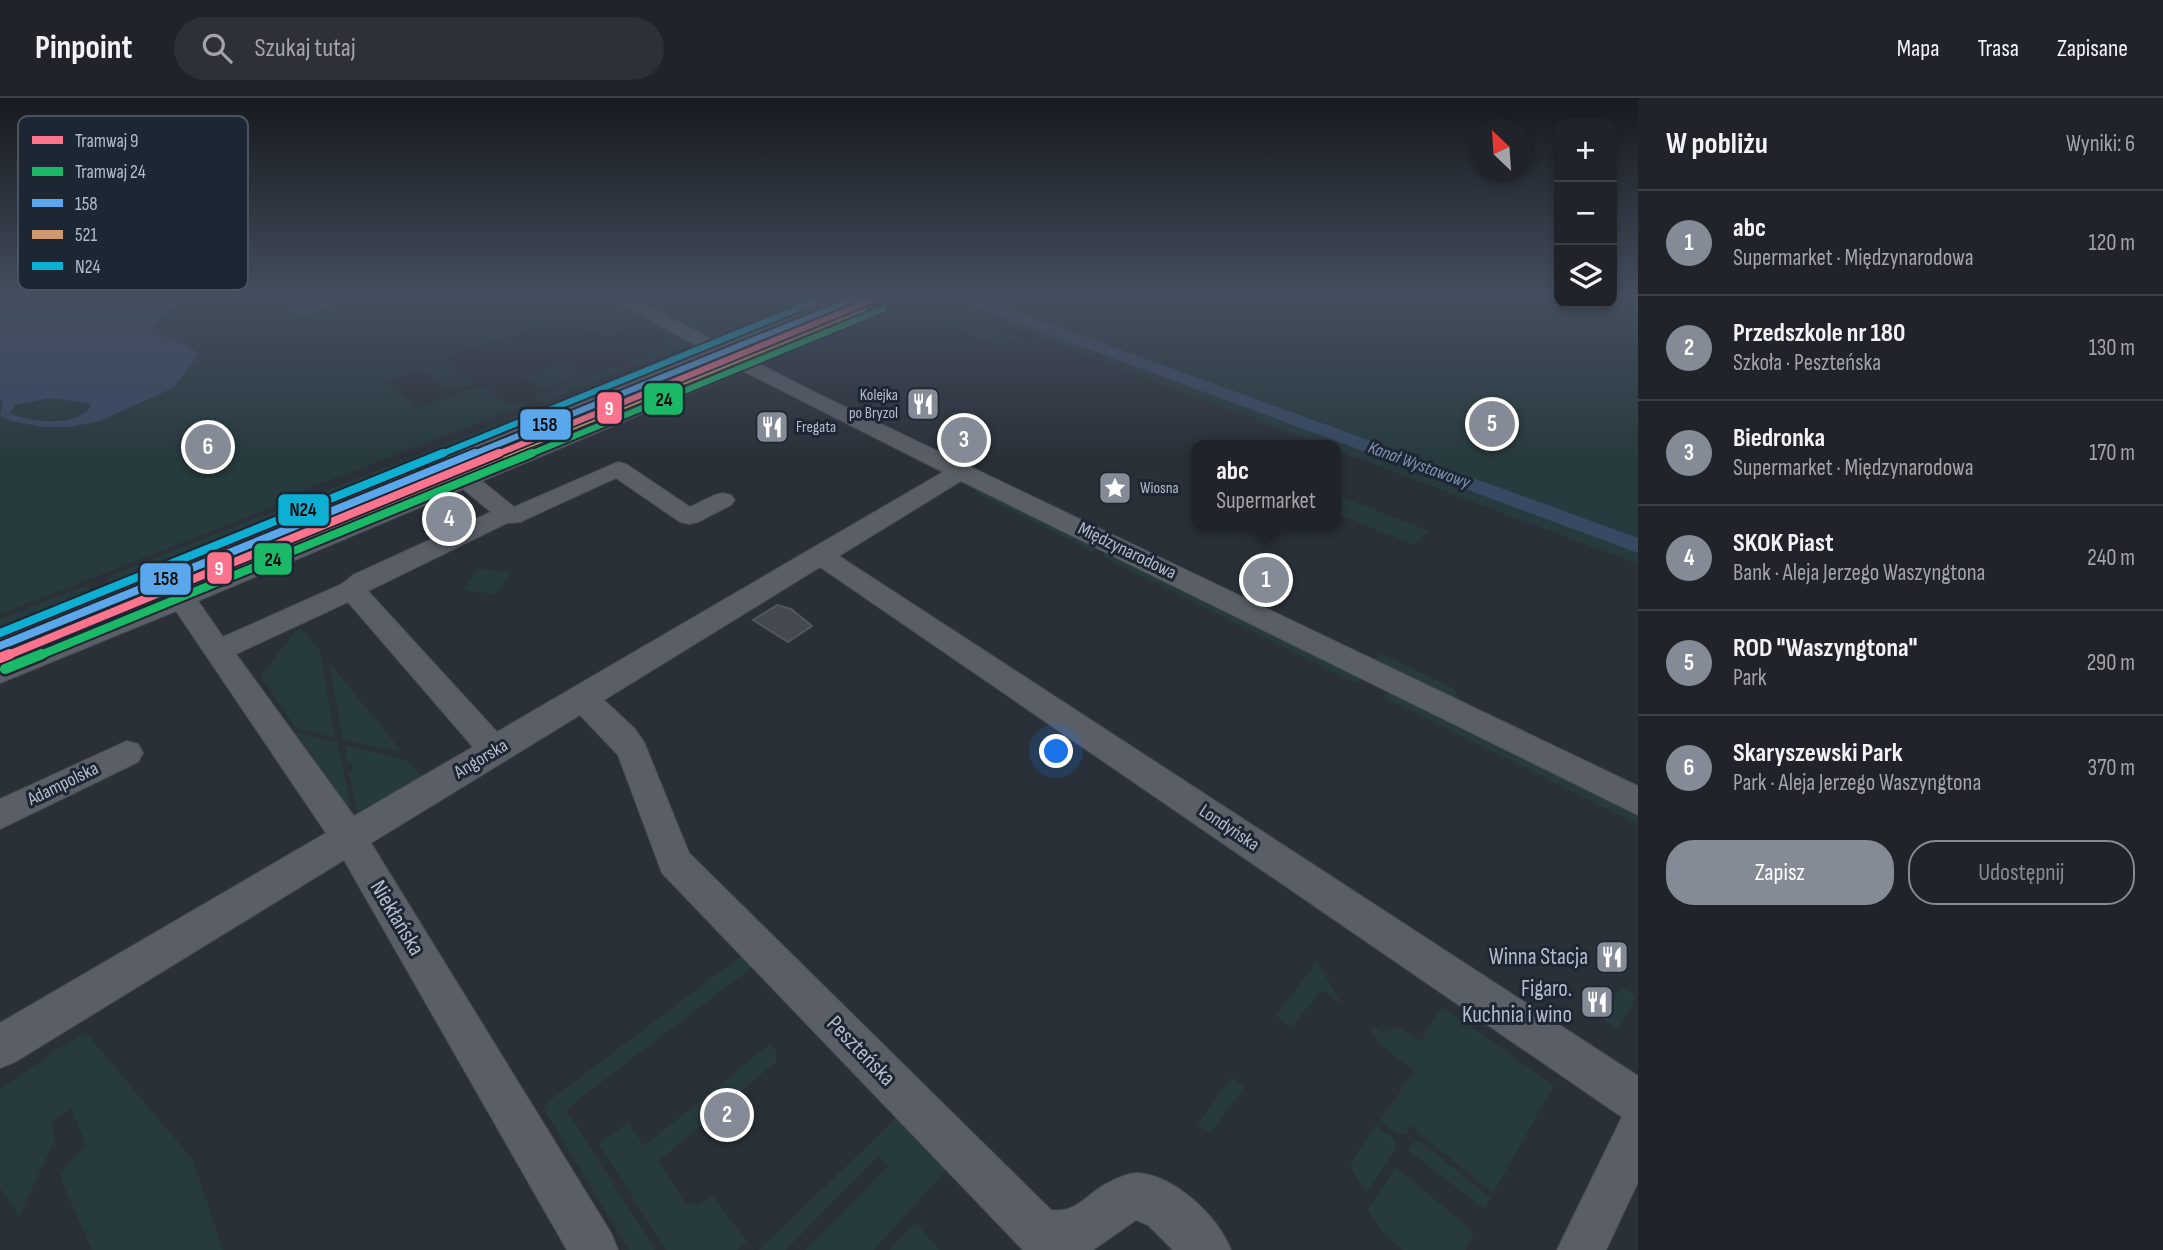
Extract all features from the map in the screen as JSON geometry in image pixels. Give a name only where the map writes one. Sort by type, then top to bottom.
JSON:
[{"type":"main road","points":[[0,646],[747,352]]},
{"type":"street","name":"Międzynarodowa","points":[[718,352],[1638,801]]},
{"type":"street","points":[[0,673],[465,479],[732,359]]},
{"type":"street","points":[[465,479],[511,517],[618,469],[689,517],[723,500]]},
{"type":"street","name":"Angorska","points":[[0,1047],[961,471]]},
{"type":"street","points":[[218,652],[507,514]]},
{"type":"street","name":"Londyńska","points":[[820,555],[1638,1102]]},
{"type":"street","points":[[352,590],[495,751]]},
{"type":"street","name":"Niekłańska","points":[[180,598],[349,837],[594,1250]]},
{"type":"street","name":"Peszteńska","points":[[582,698],[634,751],[675,862],[1040,1233],[1055,1239],[1084,1234],[1096,1227],[1118,1203],[1140,1196],[1160,1206],[1207,1250]]},
{"type":"street","name":"Adampolska","points":[[0,815],[127,753]]},
{"type":"street","points":[[1581,1250],[1638,1132]]},
{"type":"green space","points":[[0,352],[464,352],[440,360],[449,362],[471,356],[450,364],[476,382],[475,385],[448,389],[428,374],[415,372],[385,382],[418,407],[464,391],[496,384],[487,389],[509,404],[521,401],[528,404],[306,489],[301,496],[0,614]]},
{"type":"green space","points":[[649,352],[671,352],[636,365],[628,360]]},
{"type":"green space","points":[[1076,352],[1638,352],[1638,564],[1341,452],[1341,440],[1310,440],[1254,419],[1256,417],[1243,415]]},
{"type":"green space","points":[[564,359],[585,375],[544,391],[523,378]]},
{"type":"green space","points":[[612,366],[627,369],[541,403],[532,397]]},
{"type":"green space","points":[[633,371],[638,375],[553,410],[544,406]]},
{"type":"green space","points":[[535,409],[541,414],[111,586],[107,580],[111,575]]},
{"type":"green space","points":[[978,489],[1095,547],[1094,550],[974,492]]},
{"type":"green space","points":[[1341,497],[1429,531],[1413,545],[1341,515]]},
{"type":"green space","points":[[1106,553],[1362,679],[1358,684],[1102,556]]},
{"type":"green space","points":[[478,569],[511,572],[498,594],[463,590]]},
{"type":"green space","points":[[81,587],[88,587],[92,593],[0,629],[0,619]]},
{"type":"green space","points":[[301,629],[320,651],[335,738],[296,728],[261,676],[295,632]]},
{"type":"green space","points":[[1380,653],[1453,688],[1461,702],[1374,660]]},
{"type":"green space","points":[[329,662],[402,752],[343,740]]},
{"type":"green space","points":[[1388,692],[1638,816],[1638,824],[1384,697]]},
{"type":"green space","points":[[296,733],[337,742],[351,807],[349,808]]},
{"type":"green space","points":[[345,745],[408,761],[422,777],[359,811],[356,809],[349,772],[354,770],[352,762],[347,763]]},
{"type":"green space","points":[[740,957],[751,968],[566,1109],[655,1250],[629,1250],[544,1109],[545,1104]]},
{"type":"green space","points":[[1317,962],[1342,1005],[1322,990],[1291,1027],[1276,1016]]},
{"type":"green space","points":[[1621,987],[1636,996],[1618,1030],[1603,1020]]},
{"type":"green space","points":[[1442,1007],[1554,1085],[1493,1193],[1417,1132],[1417,1127],[1409,1127],[1406,1134],[1398,1134],[1380,1121],[1414,1071],[1381,1045],[1368,1025],[1383,1032],[1400,1028],[1420,1042]]},
{"type":"green space","points":[[86,1033],[193,1160],[223,1250],[92,1250],[60,1177],[73,1158],[87,1146],[71,1109],[51,1121],[55,1139],[19,1216],[0,1188],[0,1089]]},
{"type":"green space","points":[[771,1043],[776,1050],[777,1061],[659,1161],[685,1203],[698,1205],[712,1195],[747,1242],[738,1250],[666,1250],[599,1144],[628,1122],[644,1146]]},
{"type":"green space","points":[[1232,1077],[1244,1087],[1211,1133],[1197,1125]]},
{"type":"green space","points":[[896,1118],[944,1168],[944,1172],[874,1250],[806,1250],[888,1166],[878,1156],[786,1250],[759,1250]]},
{"type":"green space","points":[[1375,1125],[1394,1139],[1396,1147],[1366,1194],[1350,1165]]},
{"type":"green space","points":[[1419,1140],[1491,1198],[1484,1209],[1408,1150]]},
{"type":"green space","points":[[1396,1167],[1474,1232],[1465,1250],[1403,1250],[1383,1233],[1368,1210]]},
{"type":"green space","points":[[915,1222],[939,1250],[890,1250]]},
{"type":"water","points":[[0,352],[195,352],[198,355],[173,388],[100,421],[69,427],[43,427],[11,421],[0,416],[3,403],[0,399]],"holes":[[[49,398],[89,403],[91,407],[75,418],[52,421],[29,419],[10,413],[15,405]]]},
{"type":"water","name":"Kanał Wystawowy","points":[[1096,352],[1126,352],[1638,538],[1638,553],[1341,443],[1341,440],[1334,440]]},
{"type":"building","points":[[777,605],[791,609],[812,626],[788,642],[753,620]]},
{"type":"tram line","name":"9","points":[[0,658],[746,352]]},
{"type":"tram line","name":"24","points":[[5,669],[779,352]]},
{"type":"transit line","name":"N24","points":[[0,633],[692,352]]},
{"type":"transit line","name":"158","points":[[0,646],[725,352]]},
{"type":"transit line","name":"521","points":[[5,657],[758,352]]},
{"type":"place","name":"Kolejka po Bryzol","points":[[923,404]]},
{"type":"place","name":"ROD \"Waszyngtona\"","points":[[1492,424]]},
{"type":"place","name":"Fregata","points":[[772,427]]},
{"type":"place","name":"Biedronka","points":[[964,440]]},
{"type":"place","name":"Skaryszewski Park","points":[[208,447]]},
{"type":"place","name":"Wiosna","points":[[1115,488]]},
{"type":"place","name":"SKOK Piast","points":[[449,519]]},
{"type":"place","name":"abc","points":[[1266,580]]},
{"type":"place","name":"Winna Stacja","points":[[1612,957]]},
{"type":"place","name":"Figaro. Kuchnia i wino","points":[[1597,1002]]},
{"type":"place","name":"Przedszkole nr 180","points":[[727,1115]]}]
